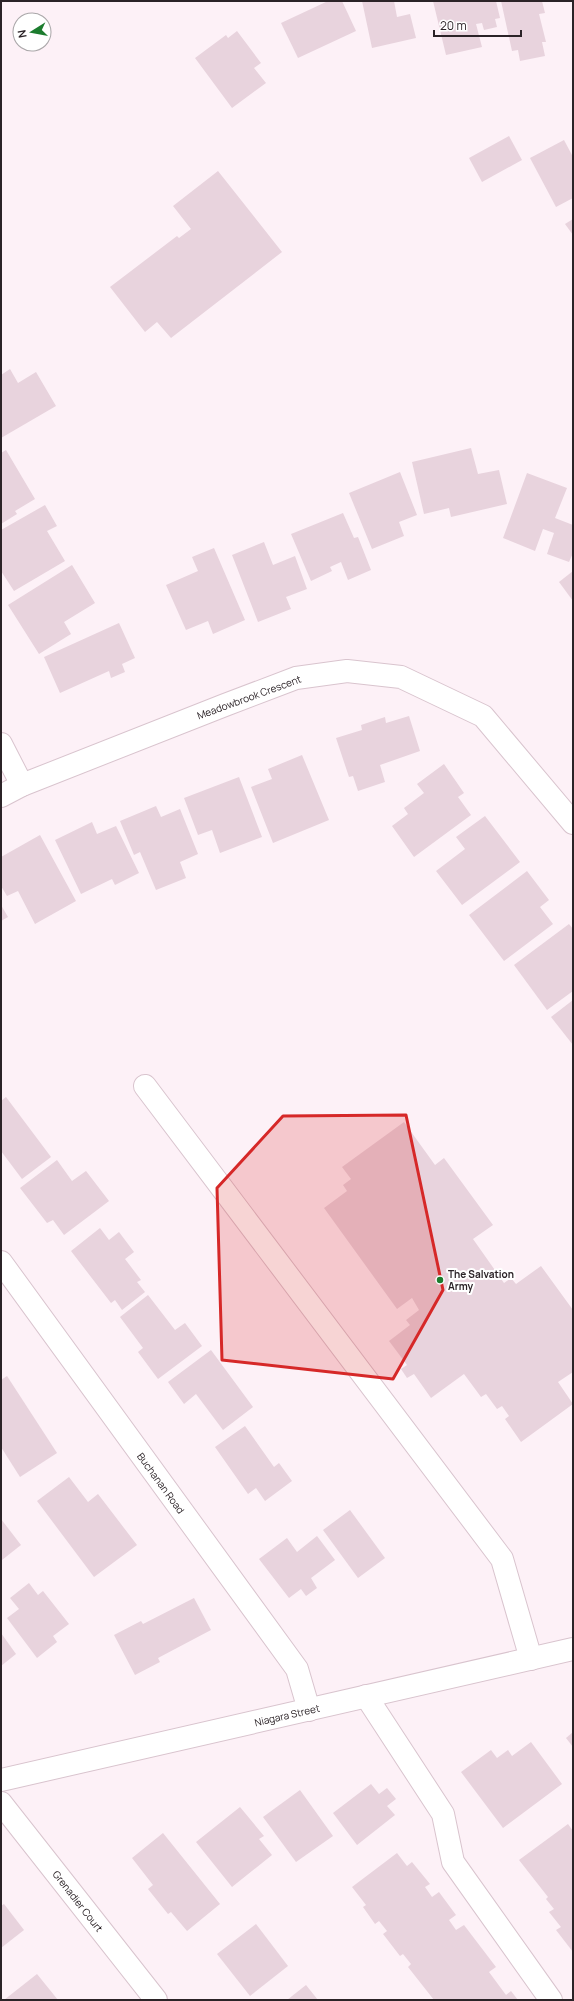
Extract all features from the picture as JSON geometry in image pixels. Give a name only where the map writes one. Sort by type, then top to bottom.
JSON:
[{"type":"street","name":"Meadowbrook Crescent","points":[[1,796],[22,785],[296,678],[347,671],[401,677],[483,716],[573,823]]},
{"type":"street","points":[[1,744],[22,785]]},
{"type":"street","points":[[145,1086],[502,1559],[531,1659]]},
{"type":"street","name":"Buchanan Road","points":[[1,1262],[297,1669],[309,1710]]},
{"type":"street","name":"Niagara Street","points":[[1,1780],[573,1649]]},
{"type":"street","points":[[366,1696],[443,1814],[453,1862],[551,2000]]},
{"type":"street","name":"Grenadier Court","points":[[1,1803],[156,2000]]},
{"type":"highlighted area","points":[[406,1115],[443,1290],[393,1379],[222,1360],[217,1188],[283,1116]]},
{"type":"building","points":[[328,1],[342,1],[356,31],[298,58],[281,23]]},
{"type":"building","points":[[362,1],[394,1],[397,17],[410,14],[416,38],[372,48]]},
{"type":"building","points":[[433,1],[496,1],[500,18],[495,19],[497,27],[484,30],[482,23],[476,24],[482,47],[446,55]]},
{"type":"building","points":[[501,1],[542,1],[545,13],[539,14],[546,42],[542,42],[545,56],[520,61],[518,50],[512,51]]},
{"type":"building","points":[[237,31],[261,63],[254,68],[266,83],[232,108],[195,58],[226,35],[228,38]]},
{"type":"building","points":[[509,136],[522,160],[482,182],[469,158]]},
{"type":"building","points":[[564,140],[573,157],[573,198],[556,207],[530,158]]},
{"type":"building","points":[[218,171],[282,252],[171,338],[157,322],[145,332],[110,287],[177,236],[179,238],[191,229],[173,206]]},
{"type":"building","points":[[573,219],[573,235],[565,224]]},
{"type":"building","points":[[10,369],[18,383],[36,372],[56,406],[1,438],[1,375]]},
{"type":"building","points":[[471,448],[478,474],[499,470],[507,504],[451,517],[449,508],[424,514],[412,462]]},
{"type":"building","points":[[6,450],[35,499],[15,511],[17,514],[1,524],[1,453]]},
{"type":"building","points":[[400,472],[417,515],[399,522],[404,536],[372,549],[349,493]]},
{"type":"building","points":[[527,473],[567,488],[555,518],[573,525],[573,553],[569,562],[547,554],[554,533],[543,529],[535,551],[503,538]]},
{"type":"building","points":[[45,505],[57,526],[47,531],[65,561],[14,591],[1,571],[1,530]]},
{"type":"building","points":[[343,513],[354,538],[358,537],[371,570],[348,580],[341,562],[330,567],[332,571],[311,581],[291,534]]},
{"type":"building","points":[[264,542],[273,565],[295,556],[307,589],[286,597],[291,609],[258,622],[232,555]]},
{"type":"building","points":[[214,548],[245,620],[213,634],[208,621],[186,630],[166,585],[198,571],[192,557]]},
{"type":"building","points":[[72,565],[95,603],[64,622],[71,634],[39,654],[8,605]]},
{"type":"building","points":[[573,571],[573,601],[559,582]]},
{"type":"building","points":[[119,623],[135,658],[122,664],[125,672],[111,678],[109,671],[60,693],[44,657]]},
{"type":"building","points":[[409,716],[420,751],[380,765],[385,782],[358,791],[353,776],[349,777],[336,738],[362,730],[361,725],[385,717],[386,723]]},
{"type":"building","points":[[302,755],[329,820],[273,843],[251,787],[272,779],[268,769]]},
{"type":"building","points":[[444,764],[464,793],[458,797],[471,815],[414,857],[392,826],[408,814],[404,808],[424,793],[417,784]]},
{"type":"building","points":[[239,777],[262,837],[220,853],[212,830],[198,835],[184,798]]},
{"type":"building","points":[[156,806],[161,817],[180,809],[198,854],[180,862],[186,878],[156,890],[140,852],[134,855],[120,821]]},
{"type":"building","points":[[485,816],[520,862],[462,905],[436,871],[465,849],[456,837]]},
{"type":"building","points":[[92,822],[97,834],[116,826],[139,873],[115,885],[112,879],[81,894],[55,840]]},
{"type":"building","points":[[40,835],[76,901],[35,924],[18,891],[7,896],[1,886],[1,857]]},
{"type":"building","points":[[527,871],[549,900],[540,907],[553,924],[504,961],[469,915]]},
{"type":"building","points":[[1,905],[8,917],[1,921]]},
{"type":"building","points":[[569,924],[573,929],[573,991],[547,1010],[514,965]]},
{"type":"building","points":[[573,1000],[573,1045],[551,1017]]},
{"type":"building","points":[[6,1097],[51,1157],[22,1179],[1,1151],[1,1101]]},
{"type":"building","name":"The Salvation Army","points":[[404,1122],[435,1165],[444,1158],[493,1225],[473,1239],[504,1283],[511,1278],[516,1284],[541,1266],[573,1310],[573,1372],[558,1382],[573,1404],[521,1442],[505,1419],[509,1416],[502,1406],[497,1409],[486,1394],[481,1397],[464,1374],[431,1398],[414,1374],[407,1378],[401,1369],[407,1365],[389,1341],[410,1325],[406,1320],[419,1310],[412,1298],[397,1309],[324,1208],[347,1191],[343,1185],[351,1179],[342,1167]]},
{"type":"building","points":[[57,1160],[72,1181],[86,1171],[109,1201],[64,1235],[53,1220],[47,1223],[20,1188]]},
{"type":"building","points":[[100,1228],[109,1240],[119,1232],[134,1252],[125,1259],[141,1280],[137,1282],[145,1292],[122,1310],[115,1300],[111,1303],[71,1251]]},
{"type":"building","points":[[148,1295],[175,1330],[185,1323],[202,1346],[158,1379],[138,1352],[143,1348],[120,1317]]},
{"type":"building","points":[[211,1350],[253,1407],[223,1430],[196,1394],[184,1404],[168,1382]]},
{"type":"building","points":[[7,1376],[57,1453],[20,1477],[1,1447],[1,1380]]},
{"type":"building","points":[[245,1426],[274,1467],[279,1463],[292,1481],[265,1501],[256,1488],[248,1494],[215,1447]]},
{"type":"building","points":[[69,1477],[88,1502],[98,1494],[137,1545],[94,1577],[37,1501]]},
{"type":"building","points":[[350,1510],[385,1558],[358,1578],[323,1530]]},
{"type":"building","points":[[1,1519],[21,1545],[2,1560],[1,1558]]},
{"type":"building","points":[[317,1536],[335,1560],[311,1578],[317,1588],[306,1596],[301,1589],[289,1598],[259,1559],[287,1538],[297,1552]]},
{"type":"building","points":[[29,1583],[38,1595],[43,1591],[69,1624],[53,1636],[57,1642],[37,1658],[7,1618],[19,1609],[10,1598]]},
{"type":"building","points":[[194,1598],[211,1630],[158,1658],[160,1662],[135,1675],[114,1635],[141,1621],[143,1624]]},
{"type":"building","points":[[1,1633],[16,1654],[1,1666]]},
{"type":"building","points":[[573,1732],[573,1747],[566,1738]]},
{"type":"building","points":[[531,1742],[562,1784],[503,1828],[461,1772],[491,1750],[497,1758],[508,1750],[512,1756]]},
{"type":"building","points":[[371,1784],[379,1794],[387,1788],[396,1799],[387,1806],[395,1815],[357,1845],[333,1813]]},
{"type":"building","points":[[300,1790],[333,1836],[296,1862],[263,1817]]},
{"type":"building","points":[[240,1807],[264,1836],[259,1839],[272,1855],[232,1887],[196,1842]]},
{"type":"building","points":[[568,1824],[573,1831],[573,1952],[556,1930],[561,1927],[549,1912],[554,1909],[546,1899],[548,1897],[519,1860]]},
{"type":"building","points":[[163,1833],[220,1904],[187,1931],[171,1912],[168,1914],[148,1889],[153,1885],[132,1858]]},
{"type":"building","points":[[397,1853],[407,1866],[412,1862],[430,1884],[425,1887],[432,1897],[439,1892],[456,1915],[449,1920],[456,1930],[464,1925],[496,1967],[489,1972],[506,1995],[511,1991],[518,2000],[434,2000],[408,1967],[411,1964],[403,1954],[400,1956],[383,1934],[387,1931],[379,1921],[375,1924],[363,1907],[366,1905],[352,1887]]},
{"type":"building","points":[[4,1904],[24,1930],[1,1948],[1,1906]]},
{"type":"building","points":[[256,1924],[288,1966],[250,1996],[217,1954]]},
{"type":"building","points":[[37,1974],[58,2000],[4,2000]]},
{"type":"building","points":[[306,1985],[318,2000],[287,2000]]},
{"type":"place","name":"The Salvation Army","points":[[440,1280]]}]
